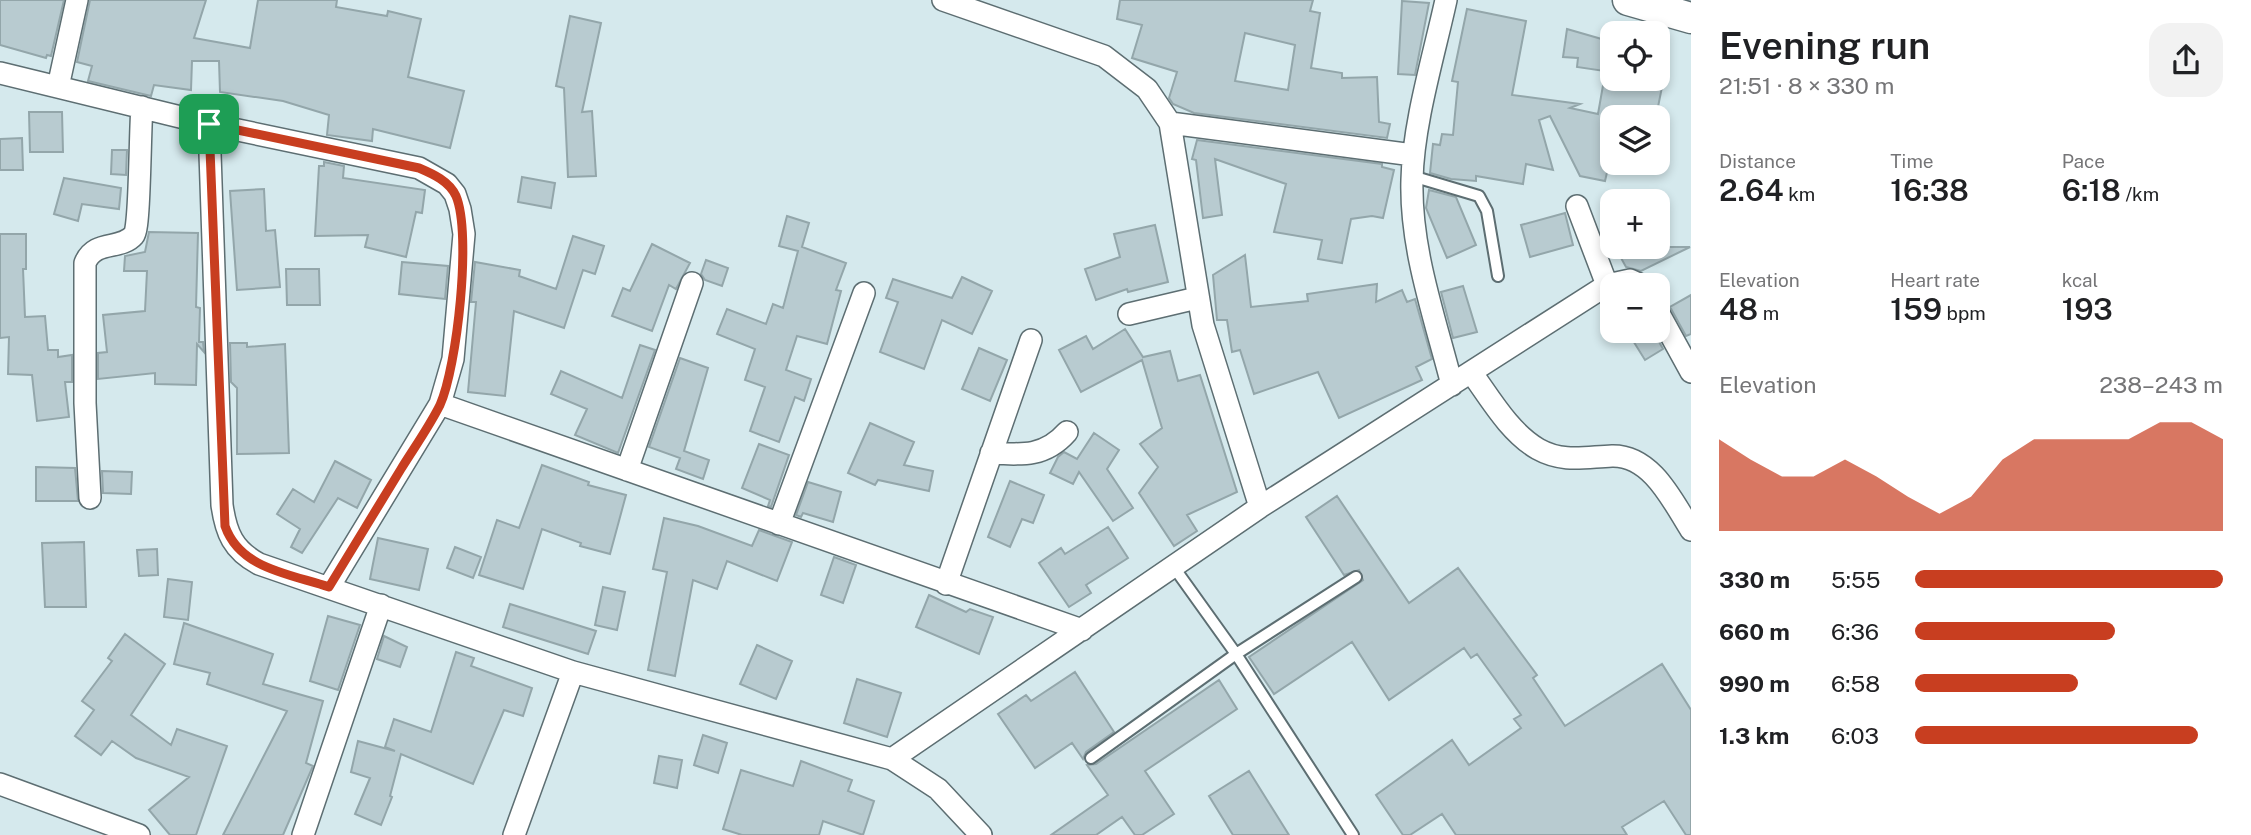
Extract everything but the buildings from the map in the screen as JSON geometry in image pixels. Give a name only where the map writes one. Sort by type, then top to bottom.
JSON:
[{"type":"main road","points":[[1628,0],[1691,18]]},
{"type":"street","points":[[58,87],[77,0]]},
{"type":"street","points":[[943,0],[1104,56],[1147,89],[1170,122],[1197,298],[1260,507]]},
{"type":"street","points":[[1446,0],[1413,165],[1414,231],[1452,385]]},
{"type":"street","points":[[0,73],[209,124],[419,168],[447,184],[455,194],[464,234],[453,359],[440,404],[329,587]]},
{"type":"street","points":[[90,498],[85,402],[85,263],[93,250],[131,238],[139,228],[138,165],[142,107]]},
{"type":"street","points":[[1170,122],[1413,165]]},
{"type":"street","points":[[209,124],[225,526],[229,539],[247,558],[573,672],[892,758],[938,789],[981,835]]},
{"type":"street","points":[[1577,206],[1602,273]]},
{"type":"street","points":[[627,470],[692,283]]},
{"type":"street","points":[[892,758],[1082,631],[1260,507],[1600,289]]},
{"type":"street","points":[[779,524],[864,293]]},
{"type":"street","points":[[1129,314],[1197,298]]},
{"type":"street","points":[[1670,334],[1691,372]]},
{"type":"street","points":[[946,584],[1031,340]]},
{"type":"street","points":[[1471,372],[1507,421],[1523,438],[1539,449],[1572,460],[1614,456],[1641,465],[1662,484],[1691,530]]},
{"type":"street","points":[[440,404],[1082,631]]},
{"type":"street","points":[[991,453],[1039,453],[1056,445],[1067,432]]},
{"type":"street","points":[[303,835],[381,606]]},
{"type":"street","points":[[514,835],[573,672]]},
{"type":"street","points":[[0,784],[139,835]]},
{"type":"lane","points":[[1413,165],[1479,196],[1487,211],[1498,276]]},
{"type":"lane","points":[[1172,566],[1236,654],[1353,835]]},
{"type":"lane","points":[[1091,758],[1236,654],[1356,577]]},
{"type":"route","points":[[209,124],[419,168],[447,184],[455,194],[460,209],[464,234],[453,359],[446,388],[430,422],[329,587],[247,558],[229,539],[225,526],[222,505],[209,124]]}]
